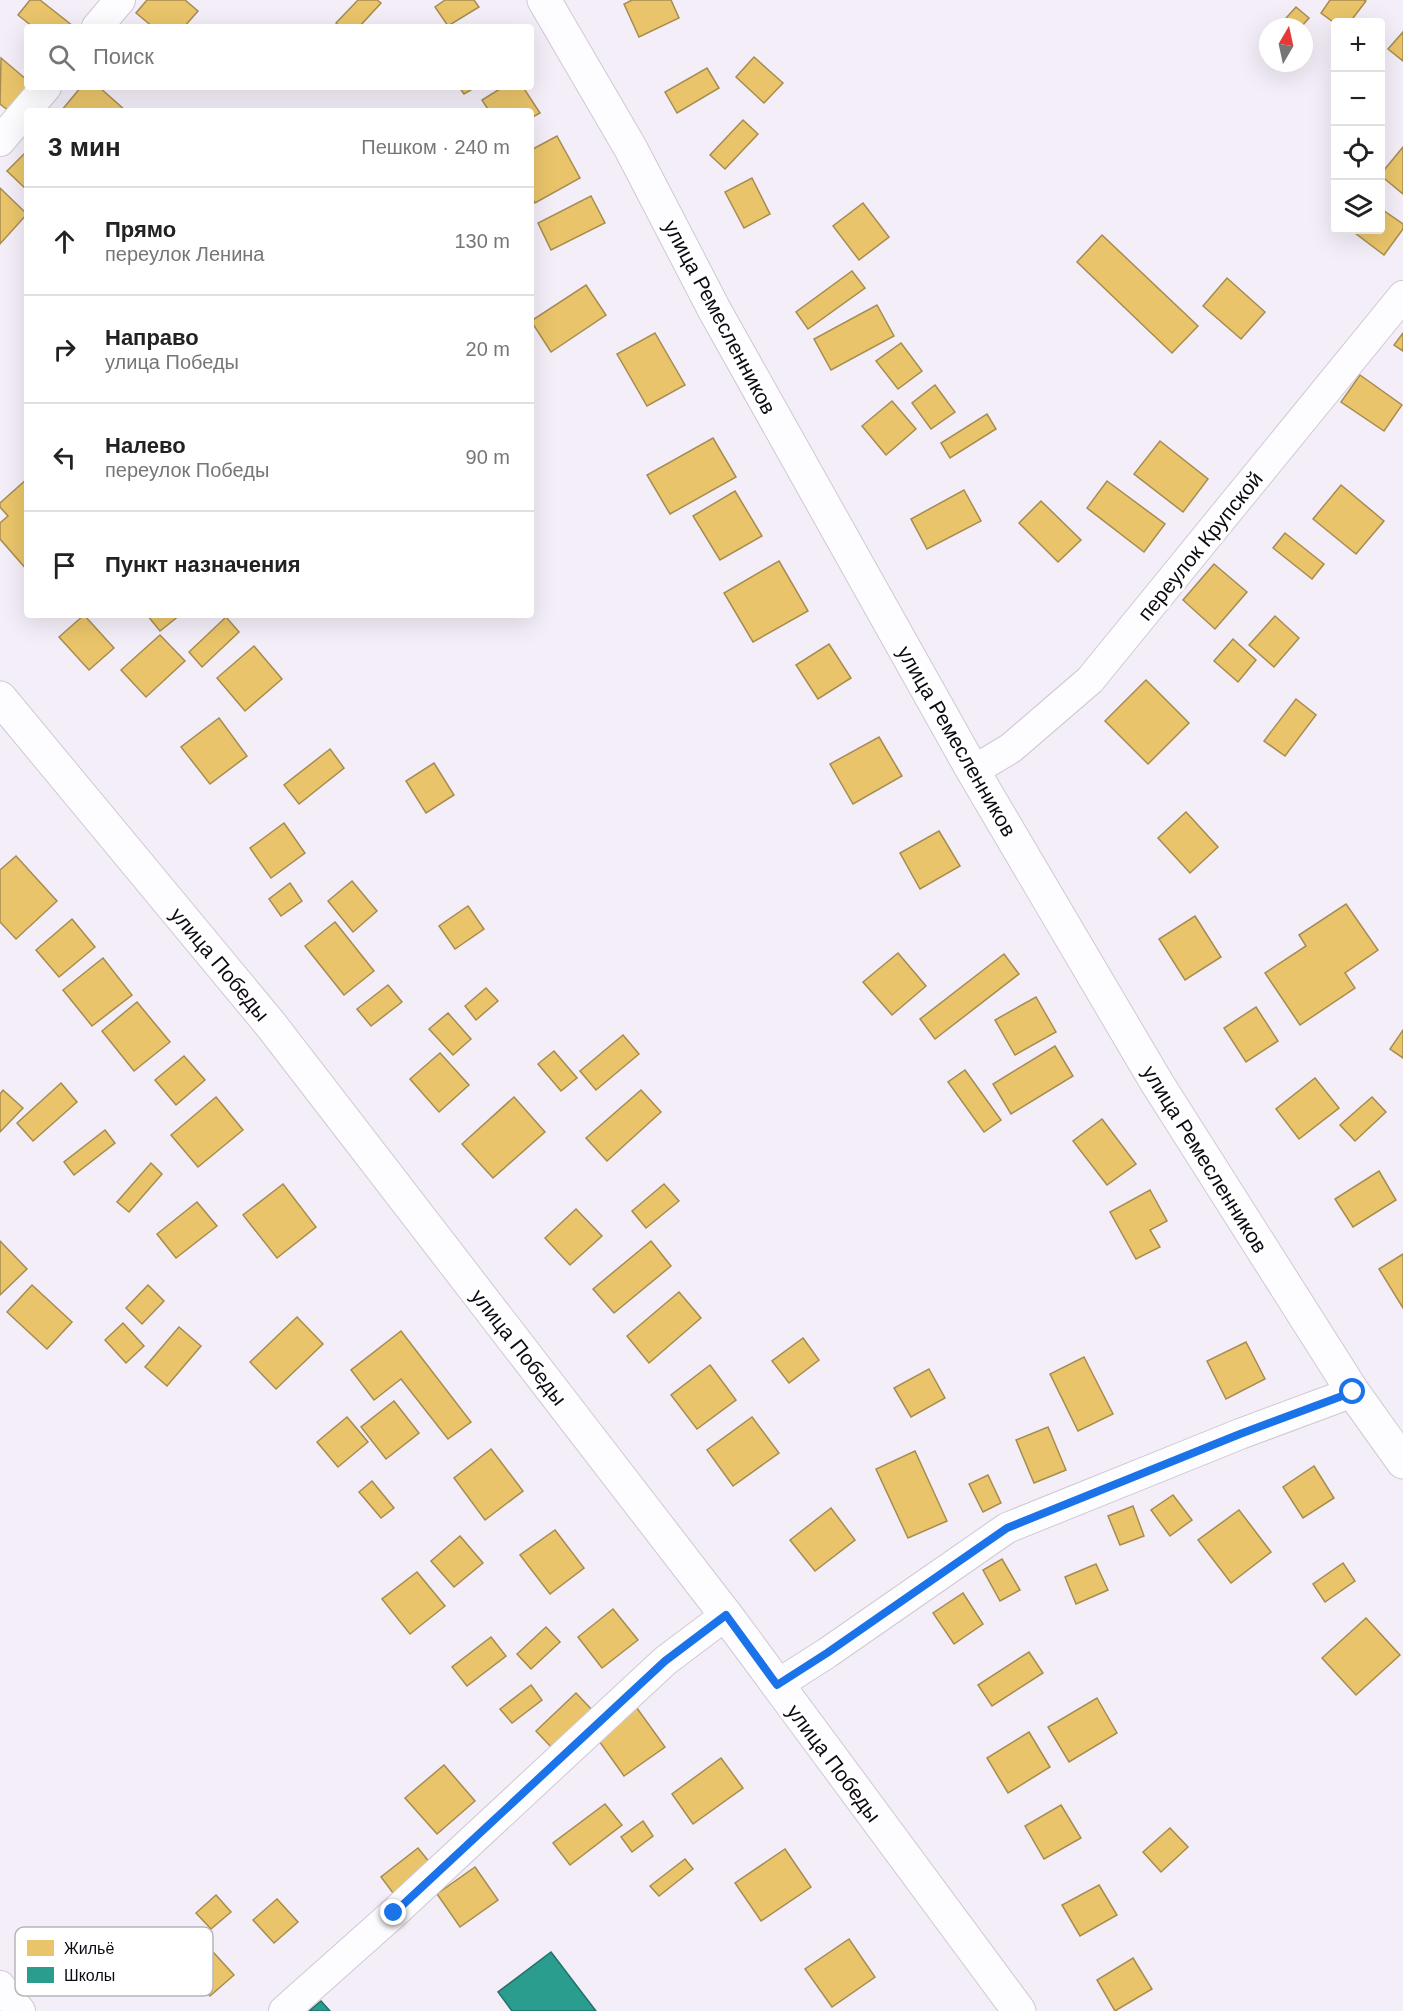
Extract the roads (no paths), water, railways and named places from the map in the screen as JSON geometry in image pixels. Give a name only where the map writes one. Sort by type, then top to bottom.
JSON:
[{"type":"street","points":[[100,24],[120,0]]},
{"type":"street","name":"улица Ремесленников","points":[[544,0],[631,149],[721,321],[973,771],[1157,1083],[1353,1392],[1403,1462]]},
{"type":"street","points":[[28,108],[43,90]]},
{"type":"street","points":[[0,141],[24,113]]},
{"type":"street","name":"переулок Крупской","points":[[973,771],[1011,748],[1090,680],[1403,296]]},
{"type":"street","name":"улица Победы","points":[[0,698],[271,1025],[726,1615],[1019,2011]]},
{"type":"street","points":[[777,1685],[1007,1528],[1240,1434],[1353,1392]]},
{"type":"street","points":[[284,2011],[394,1913],[665,1661],[726,1615]]},
{"type":"street","points":[[0,1986],[20,2011]]}]
